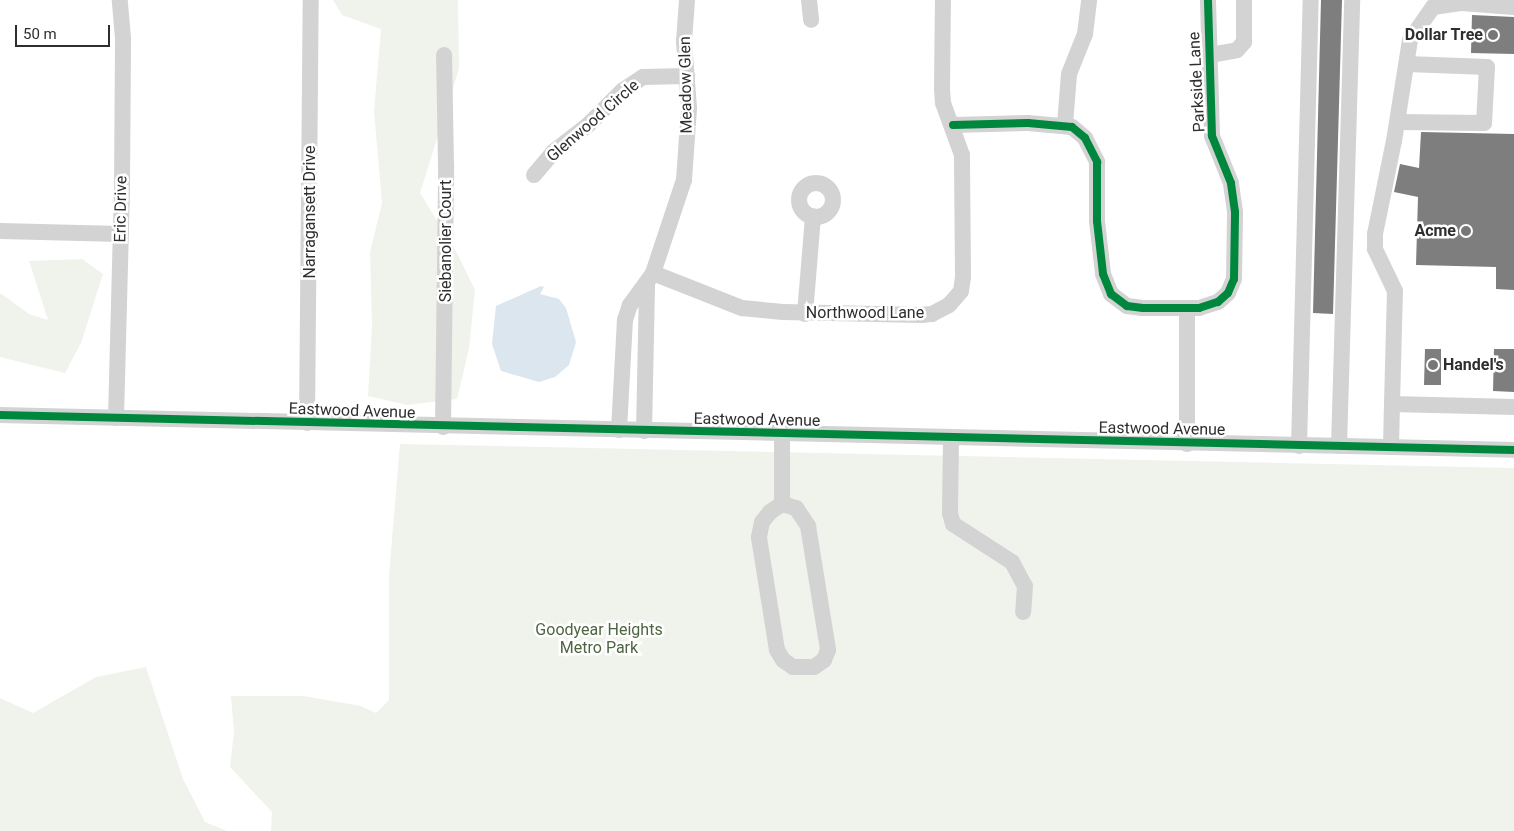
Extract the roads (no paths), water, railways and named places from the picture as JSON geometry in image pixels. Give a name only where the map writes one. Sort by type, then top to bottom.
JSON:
[{"type":"street","name":"Eric Drive","points":[[116,418],[121,234],[123,38],[120,0]]},
{"type":"street","name":"Narragansett Drive","points":[[307,424],[311,0]]},
{"type":"street","name":"Meadow Glen","points":[[644,431],[650,278],[684,180],[689,108],[684,41],[687,0]]},
{"type":"street","points":[[809,0],[811,20]]},
{"type":"street","name":"Northwood Lane","points":[[650,278],[742,308],[805,314],[932,314],[949,305],[961,291],[962,155],[942,89],[943,0]]},
{"type":"street","points":[[953,125],[1065,124],[1069,74],[1085,34],[1089,0]]},
{"type":"street","name":"Parkside Lane","points":[[1065,124],[1079,132],[1095,154],[1097,221],[1103,274],[1111,294],[1127,306],[1187,309],[1218,302],[1228,293],[1234,279],[1233,193],[1212,136],[1208,0]]},
{"type":"street","points":[[1210,55],[1237,50],[1244,42],[1244,0]]},
{"type":"street","points":[[1299,446],[1311,0]]},
{"type":"street","points":[[1339,446],[1352,0]]},
{"type":"street","points":[[1391,447],[1395,291],[1375,249],[1375,234],[1398,122],[1410,40],[1432,8],[1461,3],[1514,7]]},
{"type":"street","name":"Siebanolier Court","points":[[443,427],[446,175],[444,55]]},
{"type":"street","points":[[1398,122],[1484,124],[1487,66],[1407,64]]},
{"type":"street","name":"Glenwood Circle","points":[[534,175],[553,152],[588,125],[622,91],[643,77],[687,76]]},
{"type":"street","points":[[805,314],[813,216]]},
{"type":"street","points":[[0,231],[121,234]]},
{"type":"street","name":"Meadow Glen","points":[[619,430],[622,334],[630,305],[650,278]]},
{"type":"street","points":[[1187,309],[1187,444]]},
{"type":"street","points":[[621,351],[647,352]]},
{"type":"street","points":[[620,383],[646,383]]},
{"type":"street","points":[[1392,404],[1514,408]]},
{"type":"street","name":"Eastwood Avenue","points":[[0,415],[307,424],[1514,450]]},
{"type":"street","points":[[782,434],[782,504]]},
{"type":"street","points":[[951,438],[950,513],[952,524],[1012,562],[1025,586],[1023,612]]},
{"type":"street","points":[[782,504],[796,508],[808,526],[828,650],[824,660],[814,667],[793,667],[783,660],[777,650],[759,536],[762,522],[770,512],[782,504]]},
{"type":"place","name":"Dollar Tree","points":[[1493,35]]},
{"type":"place","name":"Acme","points":[[1466,231]]},
{"type":"place","name":"Handel's","points":[[1433,365]]},
{"type":"park label","name":"Goodyear Heights Metro Park","points":[[599,639]]}]
